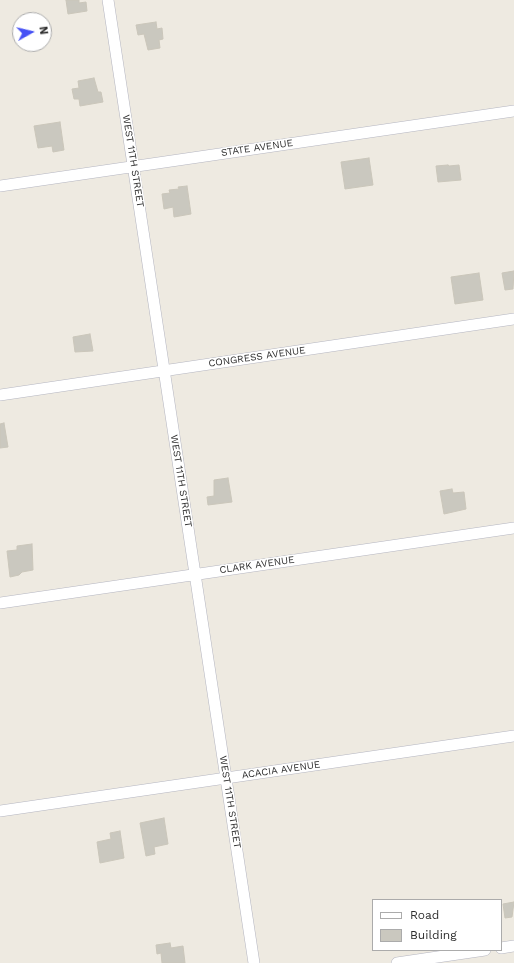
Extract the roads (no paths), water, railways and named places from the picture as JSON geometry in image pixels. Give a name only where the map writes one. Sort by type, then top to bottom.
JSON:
[{"type":"street","name":"WEST 11TH STREET","points":[[108,0],[254,963]]},
{"type":"street","name":"STATE AVENUE","points":[[0,186],[514,111]]},
{"type":"street","name":"CONGRESS AVENUE","points":[[0,395],[514,319]]},
{"type":"street","name":"CLARK AVENUE","points":[[0,603],[514,528]]},
{"type":"street","name":"ACACIA AVENUE","points":[[0,811],[514,736]]},
{"type":"street","points":[[502,948],[514,946]]},
{"type":"street","points":[[397,963],[478,951]]}]
